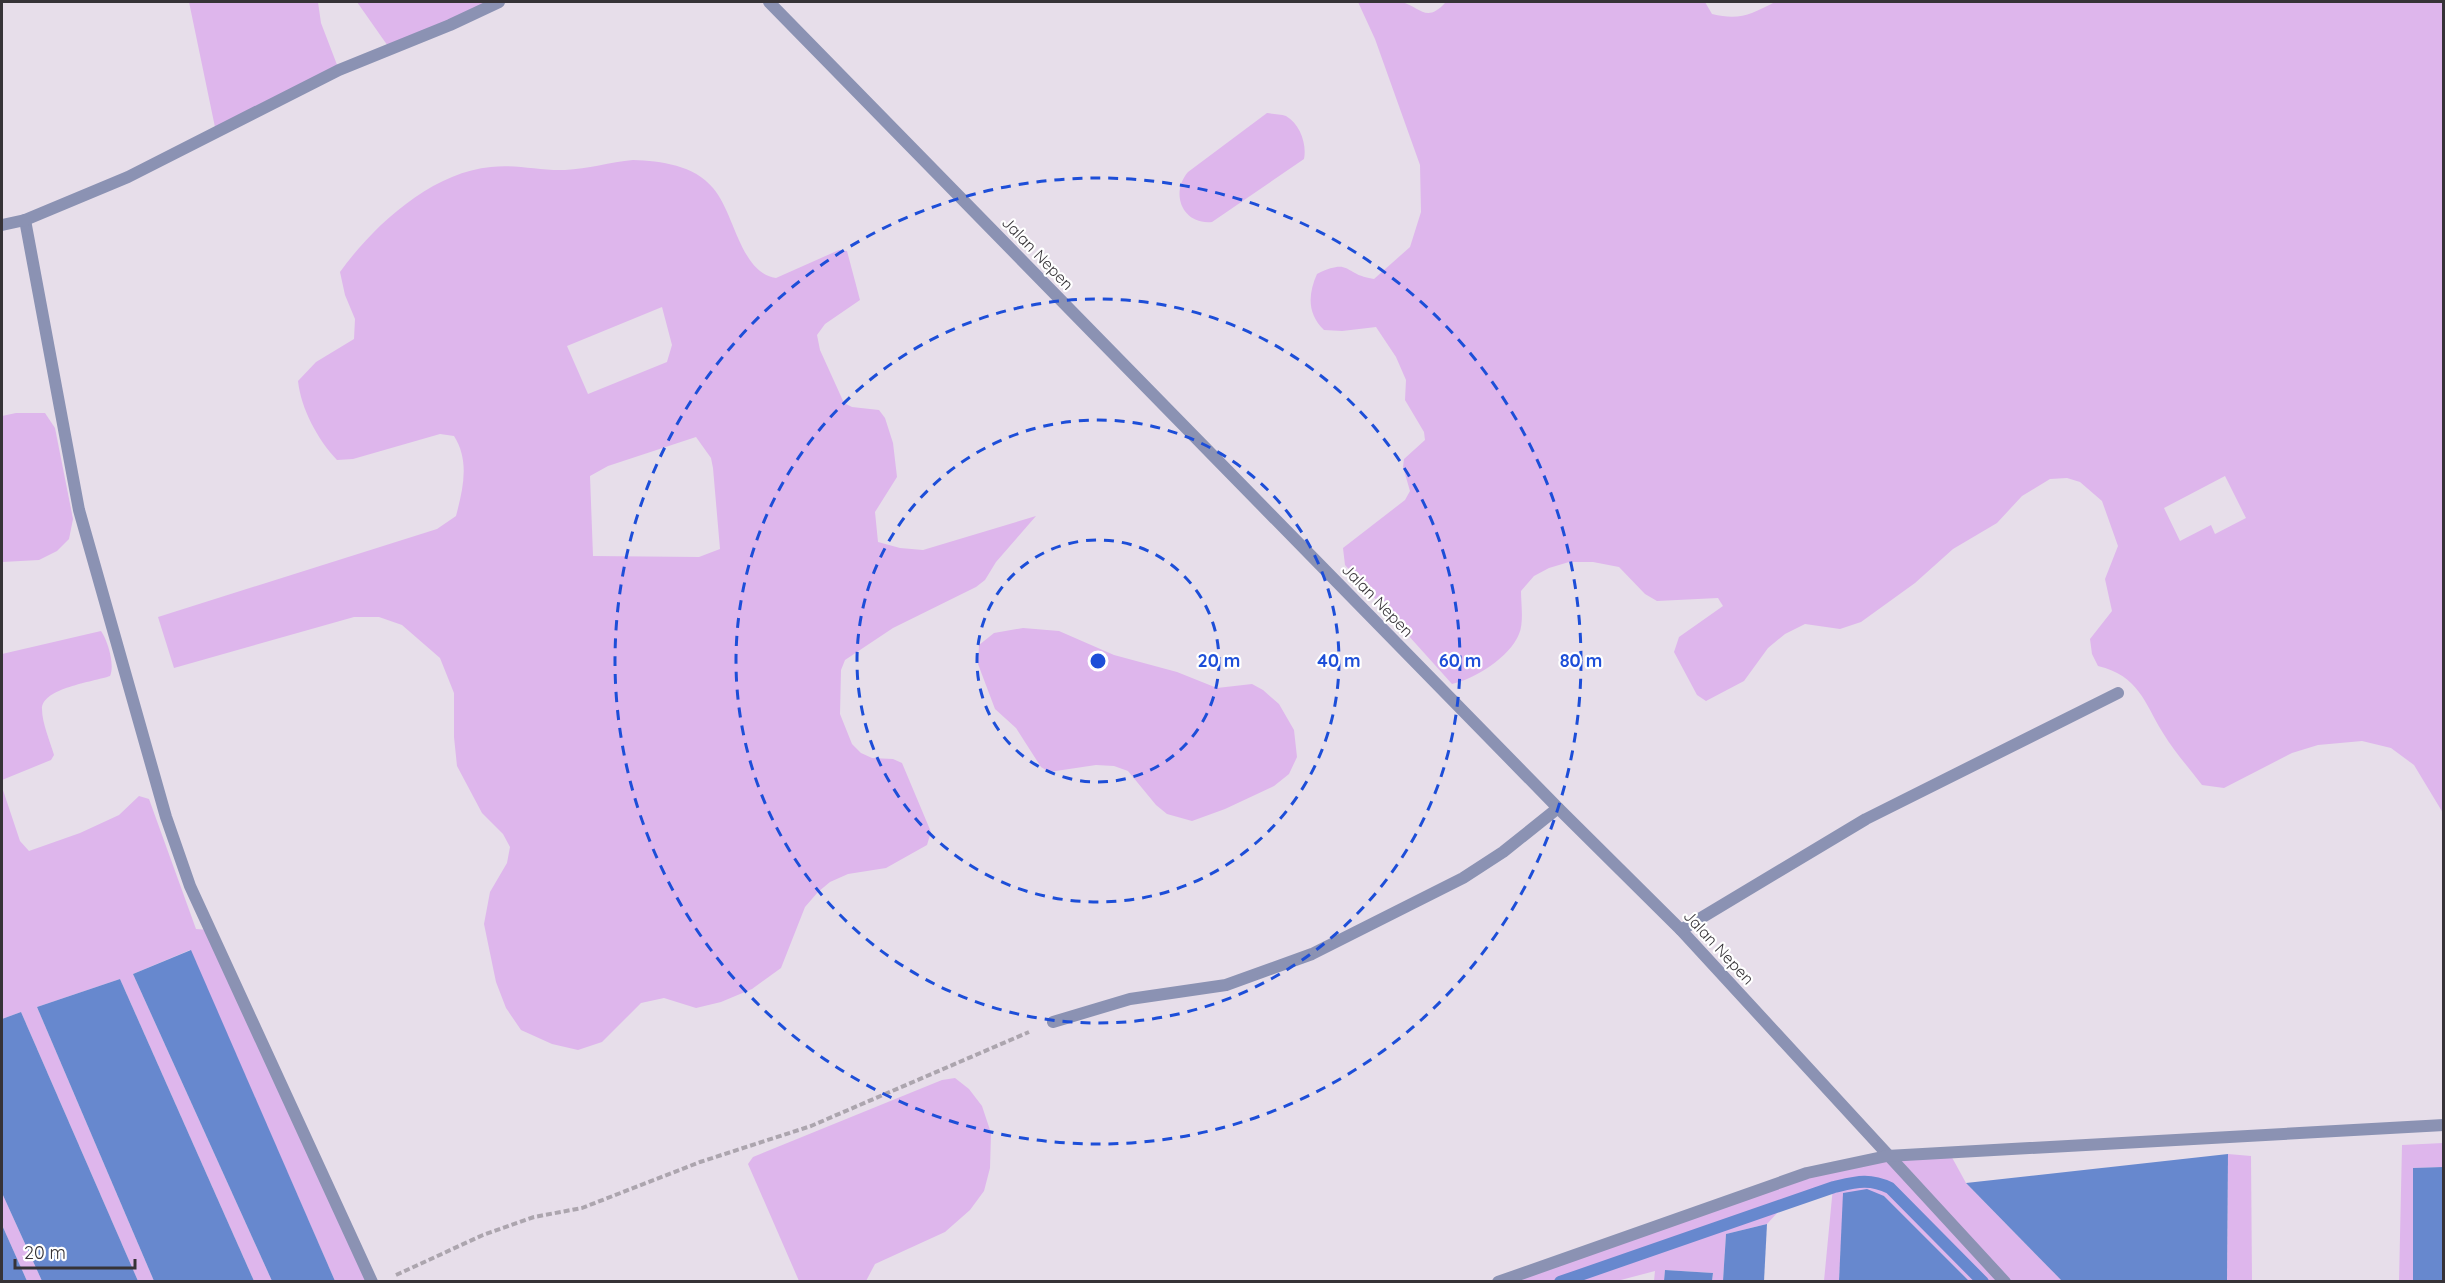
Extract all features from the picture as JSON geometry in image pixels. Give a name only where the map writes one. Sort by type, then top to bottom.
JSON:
[{"type":"street","points":[[2,225],[25,220],[128,177],[339,70],[450,25],[499,2]]},
{"type":"street","name":"Jalan Nepen","points":[[769,2],[1558,808],[1682,930],[1887,1156],[2005,1281]]},
{"type":"street","points":[[25,220],[79,510],[166,817],[199,908],[372,1281]]},
{"type":"street","points":[[1682,930],[1866,819],[2118,693]]},
{"type":"street","points":[[1053,1022],[1130,999],[1226,985],[1312,954],[1463,878],[1503,852],[1558,808]]},
{"type":"street","points":[[1498,1281],[1807,1173],[1887,1156],[2444,1125]]},
{"type":"path","points":[[392,1277],[483,1235],[534,1217],[582,1208],[699,1162],[811,1126],[1053,1022]]},
{"type":"shaded area","points":[[189,2],[318,2],[321,23],[339,70],[216,132]]},
{"type":"shaded area","points":[[357,2],[499,2],[390,49]]},
{"type":"shaded area","points":[[1358,2],[1401,2],[1428,13],[1439,9],[1446,2],[1705,2],[1712,14],[1730,17],[1752,13],[1775,2],[2443,2],[2443,813],[2414,765],[2391,748],[2362,741],[2318,745],[2292,753],[2224,788],[2202,785],[2167,740],[2132,683],[2112,670],[2098,666],[2092,654],[2090,639],[2112,611],[2105,579],[2118,546],[2102,501],[2080,482],[2067,478],[2050,479],[2022,496],[1997,523],[1953,549],[1915,583],[1861,622],[1840,629],[1805,624],[1785,634],[1768,648],[1744,681],[1706,701],[1697,695],[1674,652],[1679,637],[1723,606],[1718,598],[1657,601],[1645,594],[1619,567],[1593,562],[1569,562],[1549,568],[1534,576],[1521,591],[1522,613],[1519,634],[1508,651],[1481,672],[1452,684],[1345,565],[1343,548],[1405,500],[1410,491],[1403,467],[1404,459],[1425,440],[1424,432],[1405,400],[1406,380],[1396,357],[1376,327],[1342,331],[1324,330],[1314,317],[1311,304],[1312,289],[1317,274],[1328,269],[1342,267],[1374,279],[1410,247],[1421,212],[1420,165],[1375,39]],"holes":[[[2225,476],[2246,518],[2215,534],[2211,525],[2180,541],[2164,508]]]},
{"type":"shaded area","points":[[1267,113],[1286,116],[1295,124],[1303,141],[1304,159],[1212,222],[1202,222],[1186,213],[1180,198],[1180,189],[1188,172]]},
{"type":"shaded area","points":[[633,160],[666,163],[687,169],[705,180],[721,199],[746,254],[764,274],[776,278],[839,250],[847,251],[860,300],[825,324],[817,335],[820,350],[844,403],[852,407],[879,410],[885,418],[893,443],[897,477],[875,512],[878,542],[900,548],[923,550],[1036,516],[996,562],[985,580],[976,587],[893,628],[845,660],[841,670],[840,714],[852,744],[861,753],[872,758],[893,759],[902,763],[931,832],[927,845],[886,868],[848,874],[830,882],[805,907],[781,968],[752,989],[721,1002],[696,1008],[664,998],[641,1003],[602,1042],[578,1050],[552,1044],[521,1030],[506,1008],[496,982],[484,924],[490,892],[507,863],[510,847],[503,834],[482,813],[457,766],[454,737],[454,693],[440,658],[402,625],[379,617],[354,617],[174,668],[158,617],[437,529],[456,516],[463,485],[464,465],[454,436],[440,434],[353,459],[337,460],[323,443],[312,424],[298,381],[316,362],[354,339],[355,319],[345,295],[340,272],[369,237],[387,220],[426,190],[447,179],[469,171],[491,167],[565,170]],"holes":[[[662,307],[672,345],[667,362],[588,394],[567,346]],[[696,437],[711,458],[720,549],[699,557],[593,556],[590,476],[608,466]]]},
{"type":"shaded area","points":[[16,413],[45,413],[55,428],[73,519],[69,539],[57,551],[39,560],[2,562],[2,416]]},
{"type":"shaded area","points":[[1023,628],[1059,631],[1114,655],[1177,672],[1217,688],[1252,684],[1263,690],[1279,704],[1294,730],[1297,757],[1289,774],[1274,786],[1225,809],[1192,821],[1167,814],[1156,805],[1128,771],[1114,766],[1096,765],[1049,772],[1041,767],[1016,728],[995,709],[978,664],[979,645],[994,633]]},
{"type":"shaded area","points":[[101,631],[110,653],[112,666],[110,676],[70,687],[50,696],[44,702],[42,714],[54,755],[51,760],[2,780],[2,654]]},
{"type":"shaded area","points":[[2,787],[20,841],[29,851],[80,833],[119,815],[139,796],[149,799],[196,929],[209,930],[372,1281],[335,1281],[190,950],[133,974],[272,1281],[254,1281],[120,979],[37,1007],[154,1281],[138,1281],[21,1012],[2,1019]]},
{"type":"shaded area","points":[[955,1078],[969,1089],[982,1106],[991,1133],[990,1168],[984,1191],[970,1210],[945,1232],[875,1264],[866,1281],[799,1281],[748,1164],[753,1157],[942,1080]]},
{"type":"shaded area","points":[[2443,1143],[2443,1167],[2413,1168],[2413,1281],[2399,1282],[2402,1145]]},
{"type":"shaded area","points":[[1949,1152],[1966,1183],[2062,1281],[1969,1281],[1884,1196],[1844,1193],[1839,1281],[1824,1281],[1833,1187],[1786,1203],[1767,1224],[1726,1234],[1723,1281],[1712,1281],[1713,1273],[1665,1270],[1664,1281],[1654,1281],[1655,1271],[1617,1281],[1498,1282],[1807,1173]]},
{"type":"shaded area","points":[[2228,1154],[2251,1156],[2252,1281],[2227,1282]]},
{"type":"shaded area","points":[[2,1193],[42,1281],[27,1281],[2,1225]]},
{"type":"water","points":[[191,950],[335,1281],[272,1281],[133,974]]},
{"type":"water","points":[[120,979],[254,1281],[154,1281],[37,1007]]},
{"type":"water","points":[[21,1012],[138,1281],[42,1281],[2,1193],[2,1019]]},
{"type":"water","points":[[2228,1154],[2227,1281],[2062,1281],[1966,1183]]},
{"type":"water","points":[[2443,1167],[2443,1281],[2413,1281],[2413,1168]]},
{"type":"water","points":[[1867,1189],[1884,1196],[1969,1281],[1839,1281],[1843,1193]]},
{"type":"water","points":[[1767,1224],[1764,1281],[1723,1281],[1726,1234]]},
{"type":"water","points":[[2,1225],[27,1281],[2,1281]]},
{"type":"water","points":[[1665,1270],[1713,1273],[1712,1281],[1664,1281]]},
{"type":"waterway","points":[[1560,1282],[1834,1187],[1862,1182],[1890,1188],[1983,1282]]}]
